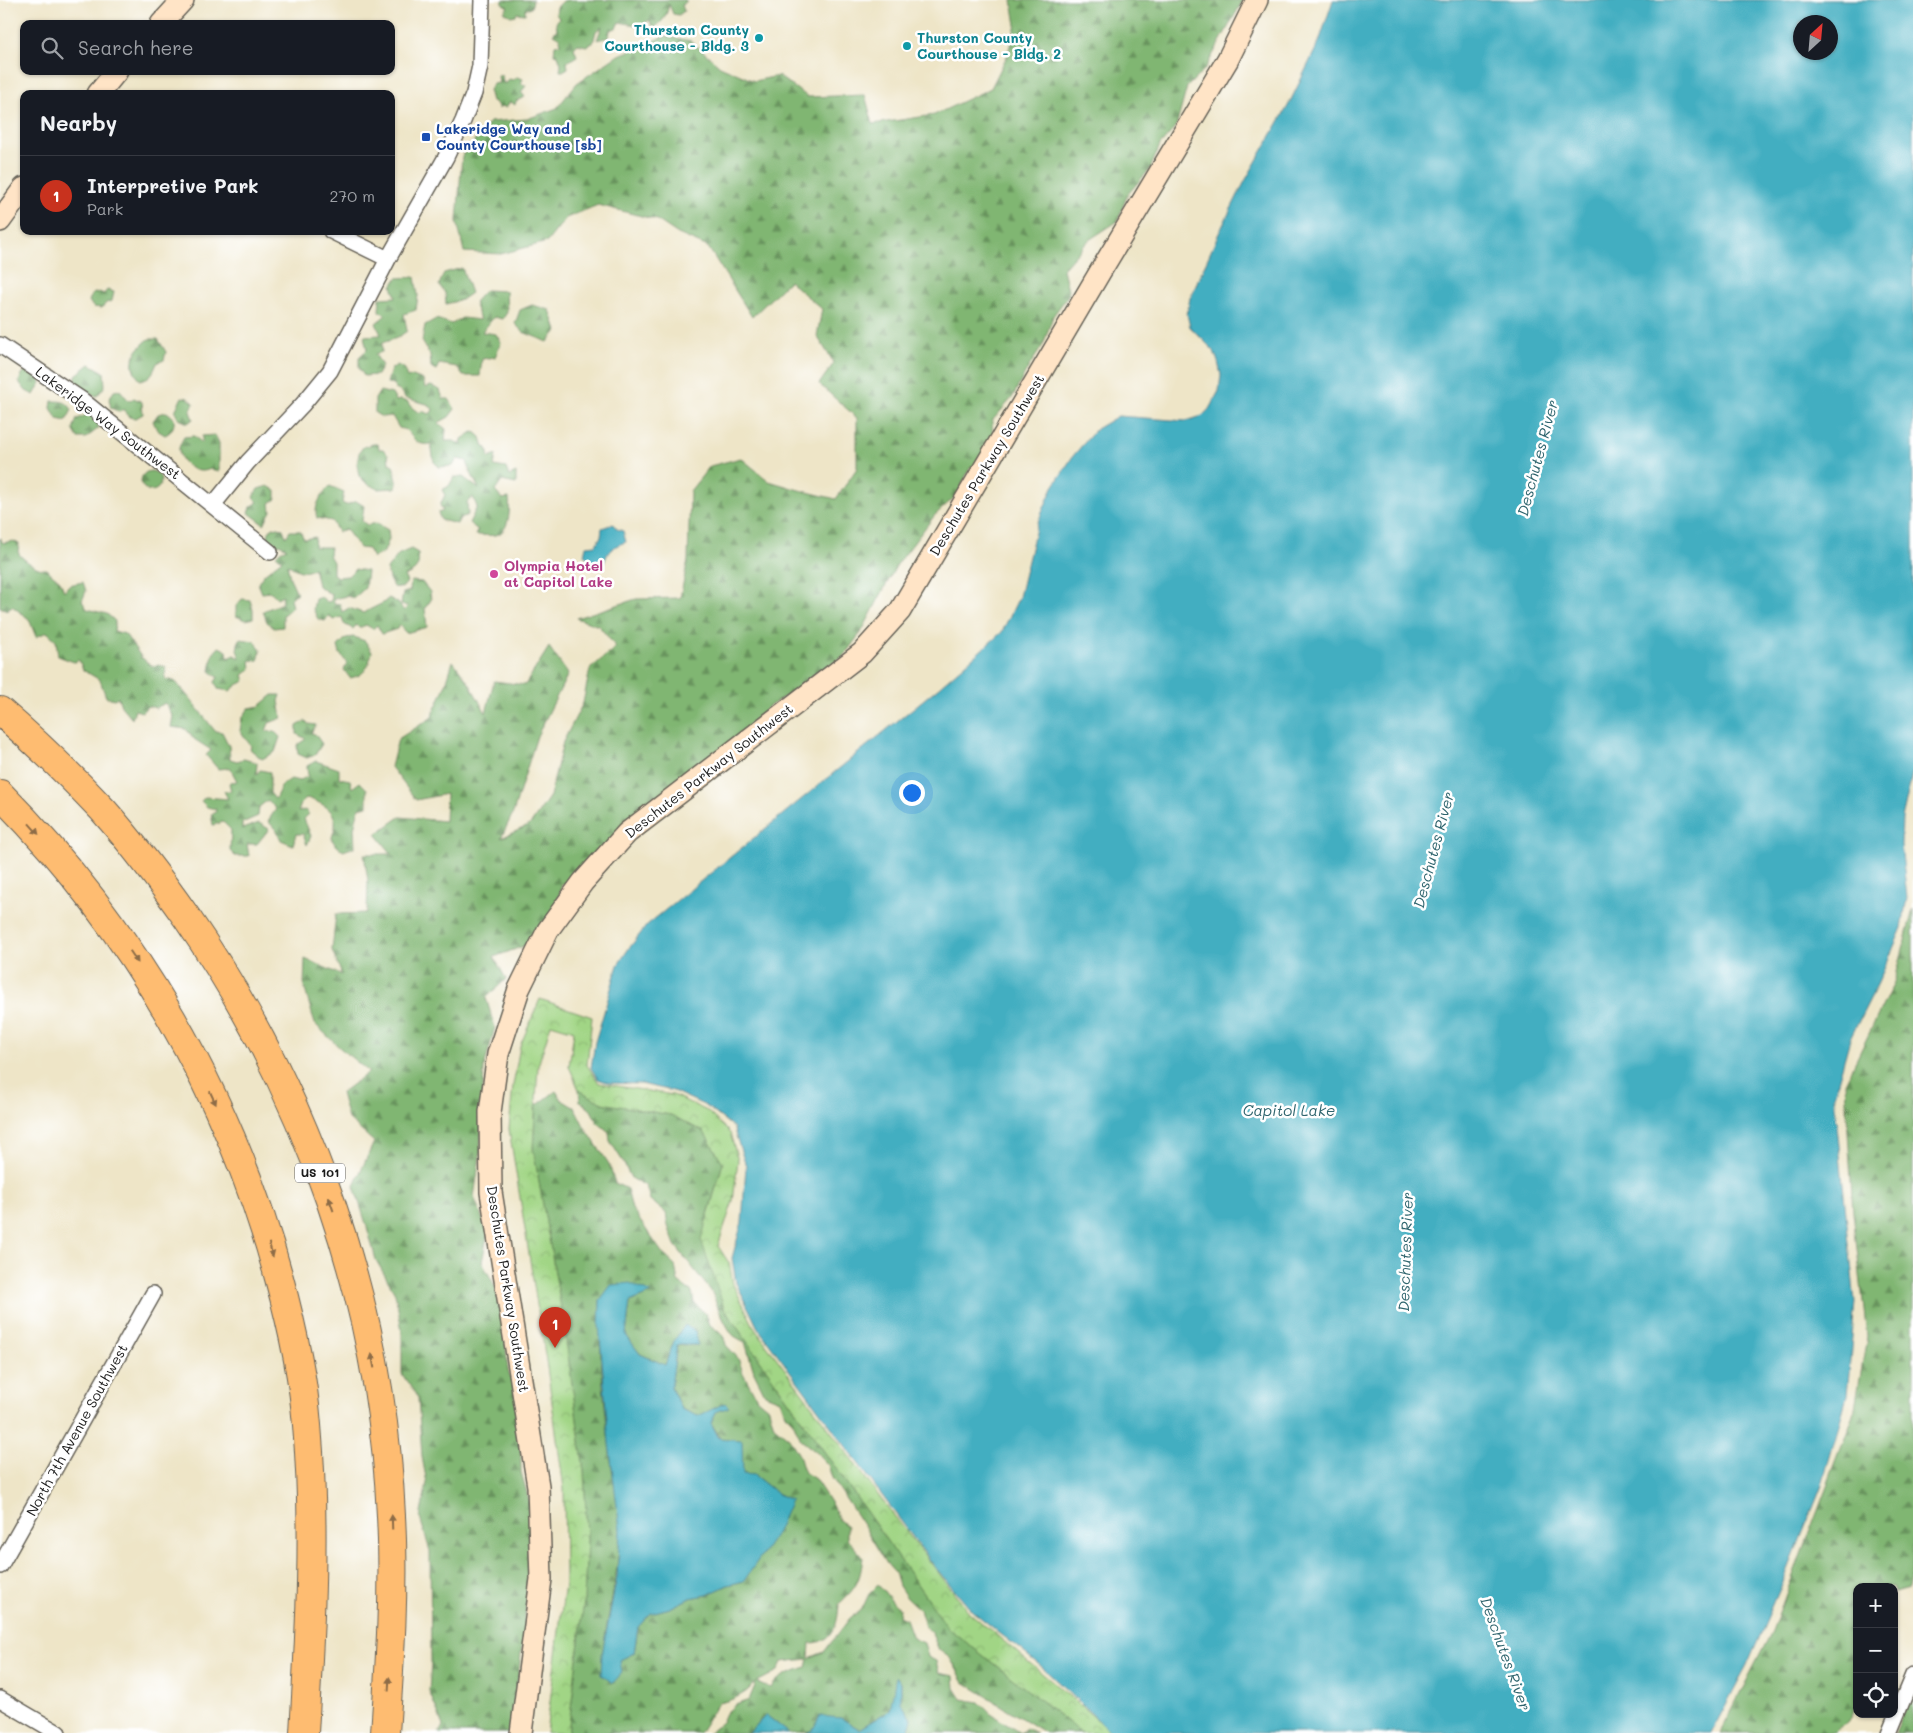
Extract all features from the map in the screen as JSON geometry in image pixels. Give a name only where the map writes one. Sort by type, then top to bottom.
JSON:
[{"type":"highway","name":"US 101","points":[[0,711],[36,742],[103,811],[158,878],[208,949],[246,1012],[288,1094],[332,1206],[353,1272],[369,1340],[379,1399],[388,1476],[392,1516],[392,1602],[385,1733]]},
{"type":"highway","points":[[0,794],[34,828],[74,875],[112,924],[146,976],[178,1029],[210,1091],[231,1138],[266,1232],[287,1308],[299,1365],[307,1422],[313,1538],[304,1733]]},
{"type":"street","points":[[165,20],[183,0]]},
{"type":"street","points":[[213,505],[248,462],[303,404],[330,371],[388,259],[446,156],[463,121],[474,92],[480,66],[482,0]]},
{"type":"street","name":"Deschutes Parkway Southwest","points":[[521,1733],[541,1579],[538,1486],[491,1192],[490,1112],[498,1054],[519,989],[548,930],[583,882],[627,833],[862,653],[900,612],[1228,59],[1257,0]]},
{"type":"street","points":[[101,90],[115,75]]},
{"type":"street","points":[[0,221],[20,194]]},
{"type":"street","points":[[338,235],[388,259]]},
{"type":"street","name":"Lakeridge Way Southwest","points":[[0,344],[82,400],[270,552]]},
{"type":"street","name":"North 7th Avenue Southwest","points":[[1,1563],[153,1294]]},
{"type":"street","points":[[1889,1733],[1913,1675]]},
{"type":"street","points":[[0,1699],[58,1733]]},
{"type":"green space","points":[[503,0],[533,0],[531,8],[525,9],[525,14],[517,13],[511,16],[504,12],[508,7],[503,4]]},
{"type":"green space","points":[[686,0],[686,2],[682,5],[684,11],[679,15],[673,14],[669,4],[664,18],[654,28],[649,20],[642,26],[619,22],[616,28],[610,30],[609,37],[597,40],[602,26],[596,31],[593,43],[586,46],[578,44],[574,48],[577,56],[567,62],[568,68],[560,71],[561,64],[558,55],[554,54],[555,45],[561,44],[560,38],[553,34],[557,29],[556,23],[559,18],[556,14],[557,7],[563,1]]},
{"type":"green space","points":[[1012,0],[1243,0],[1205,69],[1187,87],[1176,127],[1160,145],[1150,169],[1127,195],[1118,221],[1089,240],[1063,269],[1069,294],[1053,316],[1043,345],[1012,398],[992,421],[994,457],[970,468],[957,495],[935,515],[896,566],[862,631],[843,657],[816,673],[797,689],[768,707],[747,731],[682,777],[657,798],[587,889],[562,883],[551,931],[524,946],[494,957],[506,979],[486,998],[495,1027],[484,1068],[480,1156],[474,1197],[488,1232],[482,1262],[496,1288],[504,1325],[508,1370],[520,1403],[521,1472],[533,1514],[524,1630],[511,1733],[439,1733],[443,1726],[429,1691],[431,1663],[430,1551],[420,1518],[427,1483],[422,1457],[418,1398],[402,1374],[402,1330],[395,1293],[376,1260],[354,1186],[374,1142],[348,1119],[341,1093],[369,1072],[315,1024],[304,986],[305,959],[342,975],[332,950],[336,914],[367,913],[368,881],[364,854],[392,854],[376,834],[400,817],[445,821],[446,794],[416,800],[391,767],[398,739],[431,718],[446,684],[453,661],[469,683],[486,713],[494,681],[525,685],[549,647],[568,674],[537,736],[513,813],[501,838],[530,825],[550,796],[563,742],[583,703],[590,669],[616,647],[599,626],[576,618],[636,599],[680,598],[688,560],[690,491],[710,466],[741,458],[769,481],[836,499],[857,468],[857,418],[819,384],[834,363],[817,336],[822,309],[789,281],[752,317],[708,247],[678,234],[657,220],[598,205],[566,218],[547,242],[501,254],[464,252],[457,221],[462,156],[490,122],[527,119],[557,108],[577,83],[617,56],[665,36],[691,41],[720,66],[754,81],[778,76],[808,97],[865,95],[873,124],[934,115],[991,88],[1007,56],[1016,25]]},
{"type":"green space","points":[[502,75],[503,83],[507,83],[509,79],[513,80],[517,77],[523,79],[521,83],[526,86],[521,92],[525,97],[516,101],[515,105],[510,101],[506,108],[502,106],[499,109],[496,103],[492,101],[489,90],[493,84],[499,83],[498,76]]},
{"type":"green space","points":[[462,268],[471,293],[461,300],[446,304],[445,293],[439,285],[444,273]]},
{"type":"green space","points":[[415,277],[418,295],[416,310],[404,314],[407,331],[397,338],[382,343],[382,352],[375,354],[382,366],[377,375],[364,376],[359,368],[359,357],[367,350],[364,336],[381,335],[376,323],[386,315],[379,311],[380,298],[396,297],[392,286],[397,278]]},
{"type":"green space","points":[[107,290],[114,292],[112,301],[106,303],[102,308],[93,307],[89,301],[92,294],[99,292],[104,294]]},
{"type":"green space","points":[[485,290],[506,291],[507,312],[503,319],[494,317],[482,332],[496,334],[501,343],[495,357],[482,359],[480,376],[463,376],[457,367],[439,364],[436,370],[431,368],[430,355],[422,341],[425,325],[436,319],[452,324],[462,318],[480,320],[474,302]]},
{"type":"green space","points":[[532,305],[550,310],[557,331],[548,342],[523,332],[515,324],[520,310]]},
{"type":"green space","points":[[149,339],[158,339],[166,352],[164,360],[157,363],[151,374],[147,378],[140,380],[133,368],[134,358],[139,348]]},
{"type":"green space","points":[[90,364],[104,372],[105,386],[97,396],[80,391],[76,380],[76,375]]},
{"type":"green space","points":[[397,365],[404,368],[407,378],[413,376],[423,380],[425,388],[431,386],[440,390],[443,399],[449,399],[455,409],[449,417],[438,423],[446,429],[445,441],[454,441],[461,445],[462,439],[474,431],[481,437],[484,447],[487,448],[489,458],[496,455],[494,466],[506,468],[509,476],[516,473],[516,484],[502,481],[495,491],[502,499],[509,498],[507,525],[501,533],[496,535],[475,535],[478,530],[469,523],[477,507],[473,497],[467,502],[468,515],[460,518],[457,524],[441,520],[438,513],[443,511],[440,505],[445,495],[442,490],[449,486],[454,477],[463,477],[479,489],[467,461],[457,459],[453,466],[439,467],[434,462],[431,444],[422,444],[416,441],[406,430],[399,428],[392,416],[382,417],[375,413],[375,399],[380,391],[392,394],[396,401],[408,402],[419,413],[422,411],[429,414],[432,412],[433,409],[427,404],[405,398],[400,391],[395,389],[394,384],[387,383],[391,369]]},
{"type":"green space","points":[[29,368],[37,371],[41,383],[34,395],[26,391],[19,382],[22,374]]},
{"type":"green space","points":[[120,390],[129,401],[134,398],[142,402],[143,414],[136,418],[129,417],[123,409],[120,412],[111,408],[109,399],[114,391]]},
{"type":"green space","points":[[182,397],[188,398],[194,403],[190,412],[193,419],[188,423],[179,419],[175,411]]},
{"type":"green space","points":[[52,401],[64,402],[70,407],[72,410],[66,421],[57,419],[51,408]]},
{"type":"green space","points":[[167,412],[174,418],[174,424],[165,435],[157,430],[153,421],[158,414]]},
{"type":"green space","points":[[93,414],[99,428],[86,438],[78,438],[73,429],[77,419]]},
{"type":"green space","points":[[215,435],[219,443],[219,471],[210,469],[205,471],[194,470],[185,464],[179,448],[184,437],[194,436],[202,443],[202,436]]},
{"type":"green space","points":[[378,444],[379,449],[383,449],[388,454],[389,463],[393,465],[397,481],[396,488],[378,489],[366,483],[359,476],[357,464],[359,453],[363,447]]},
{"type":"green space","points":[[151,471],[158,474],[161,481],[158,488],[151,491],[144,488],[141,481],[144,474]]},
{"type":"green space","points":[[268,486],[276,491],[276,499],[270,503],[271,511],[264,524],[249,513],[251,507],[258,502],[253,497],[258,489]]},
{"type":"green space","points":[[330,486],[344,492],[342,503],[346,505],[356,501],[364,506],[362,521],[367,525],[376,523],[388,530],[389,539],[384,552],[373,558],[368,549],[359,548],[346,529],[338,532],[332,521],[317,518],[317,505],[321,496]]},
{"type":"green space","points":[[273,527],[283,529],[286,537],[290,531],[300,531],[304,539],[315,537],[314,547],[330,547],[329,555],[333,562],[333,574],[337,577],[348,576],[355,569],[367,571],[365,588],[354,598],[346,596],[334,599],[333,603],[340,604],[342,612],[349,608],[363,613],[389,598],[398,603],[404,611],[408,606],[401,605],[403,593],[410,591],[411,581],[422,582],[430,592],[431,600],[425,608],[427,627],[406,633],[399,625],[397,629],[382,634],[377,625],[373,629],[366,625],[359,628],[356,625],[353,629],[344,624],[342,617],[333,620],[329,615],[325,621],[318,619],[313,609],[315,599],[321,597],[327,602],[331,601],[332,595],[318,586],[314,568],[307,571],[297,570],[287,564],[290,578],[297,593],[290,599],[292,607],[283,615],[283,627],[274,628],[267,622],[263,611],[282,603],[283,595],[277,598],[271,592],[262,593],[258,583],[264,574],[282,560],[276,555],[287,548],[279,544],[275,548],[267,542],[269,532]]},
{"type":"green space","points":[[0,538],[3,543],[13,541],[19,544],[18,552],[23,558],[30,564],[46,569],[60,581],[64,591],[69,585],[83,582],[86,591],[82,601],[87,609],[107,614],[115,621],[114,631],[125,634],[142,658],[152,666],[166,667],[165,679],[175,681],[215,731],[222,732],[229,746],[230,759],[237,761],[244,759],[257,763],[256,775],[260,770],[270,772],[270,793],[275,799],[282,785],[291,779],[299,781],[308,776],[307,766],[316,761],[339,769],[339,778],[350,780],[352,788],[360,782],[367,789],[367,806],[359,808],[354,828],[355,847],[343,851],[336,845],[332,838],[335,821],[331,811],[307,798],[301,804],[298,812],[305,810],[309,814],[304,819],[311,836],[307,845],[303,834],[296,834],[293,845],[281,840],[277,831],[268,821],[276,809],[268,800],[259,807],[258,816],[242,823],[242,829],[259,823],[269,829],[257,844],[247,844],[249,856],[235,856],[230,851],[231,830],[223,822],[213,825],[211,814],[215,813],[216,809],[207,807],[201,801],[205,797],[228,799],[224,791],[231,791],[229,783],[237,781],[230,768],[218,769],[206,755],[211,750],[194,739],[186,729],[171,727],[173,716],[165,703],[156,708],[148,706],[142,712],[135,710],[132,719],[121,706],[118,697],[114,699],[106,697],[100,680],[83,670],[79,660],[74,662],[58,656],[56,640],[47,632],[36,637],[29,619],[12,606],[7,610],[0,607]]},
{"type":"green space","points":[[411,549],[418,553],[417,568],[404,576],[407,582],[402,588],[393,587],[387,569],[399,554]]},
{"type":"green space","points":[[242,599],[250,600],[253,618],[246,620],[236,616],[236,606]]},
{"type":"green space","points":[[354,637],[365,641],[372,652],[366,670],[360,675],[350,678],[344,670],[347,663],[340,654],[338,646],[346,638]]},
{"type":"green space","points":[[239,639],[255,641],[261,650],[258,661],[250,660],[251,669],[243,675],[245,681],[230,691],[218,689],[215,682],[218,677],[210,671],[213,654],[219,647],[227,651],[228,658],[234,655],[240,658],[237,650]]},
{"type":"green space","points":[[273,695],[281,695],[279,701],[282,718],[269,723],[266,731],[275,732],[280,737],[275,752],[262,759],[250,749],[251,746],[240,731],[242,718],[249,708],[260,706]]},
{"type":"green space","points":[[306,721],[308,724],[316,725],[311,733],[315,734],[322,744],[315,755],[307,758],[298,754],[297,745],[306,739],[297,734],[297,726]]},
{"type":"green space","points":[[1913,909],[1913,1562],[1908,1589],[1898,1592],[1898,1583],[1853,1583],[1853,1714],[1835,1733],[1720,1733],[1772,1631],[1854,1414],[1867,1337],[1853,1213],[1845,1083],[1895,980]]},
{"type":"green space","points":[[540,999],[592,1017],[587,1065],[599,1083],[673,1095],[707,1111],[730,1133],[738,1160],[733,1201],[718,1246],[729,1263],[733,1284],[755,1329],[878,1495],[969,1612],[1113,1733],[1082,1733],[948,1628],[725,1310],[701,1240],[723,1163],[704,1132],[671,1115],[602,1103],[579,1090],[569,1066],[574,1031],[551,1024],[538,1066],[533,1148],[563,1319],[584,1471],[587,1539],[584,1600],[568,1733],[546,1733],[565,1583],[564,1489],[547,1367],[509,1129],[513,1085],[520,1046]]},
{"type":"green space","points":[[579,1090],[602,1103],[671,1115],[704,1132],[723,1163],[708,1214],[725,1310],[948,1628],[1082,1733],[1045,1733],[964,1682],[950,1658],[939,1650],[932,1634],[925,1626],[920,1610],[907,1598],[899,1586],[895,1573],[887,1564],[832,1478],[828,1465],[801,1440],[793,1422],[785,1414],[780,1400],[765,1394],[754,1372],[745,1342],[734,1336],[725,1323],[714,1295],[675,1245],[668,1226],[666,1213],[650,1200],[646,1186],[631,1178],[610,1141],[609,1132],[597,1122],[591,1110],[580,1101]]},
{"type":"green space","points":[[556,1091],[562,1100],[575,1108],[584,1126],[609,1164],[615,1183],[627,1189],[632,1209],[663,1254],[675,1265],[678,1282],[692,1292],[694,1303],[706,1314],[710,1325],[724,1336],[726,1345],[738,1358],[743,1373],[757,1399],[769,1409],[774,1426],[789,1438],[799,1455],[804,1472],[815,1479],[835,1510],[839,1520],[847,1526],[847,1539],[863,1557],[857,1583],[839,1604],[836,1625],[833,1631],[825,1640],[810,1643],[809,1658],[824,1652],[850,1618],[862,1609],[869,1594],[878,1585],[900,1608],[899,1616],[906,1619],[913,1638],[924,1643],[928,1657],[936,1661],[939,1673],[954,1676],[955,1688],[962,1699],[979,1702],[991,1714],[1020,1733],[908,1733],[912,1719],[901,1703],[901,1683],[897,1677],[890,1710],[859,1729],[841,1718],[812,1731],[789,1733],[766,1715],[749,1733],[709,1733],[722,1722],[726,1713],[735,1705],[749,1700],[756,1683],[740,1696],[718,1703],[699,1733],[568,1733],[584,1600],[587,1539],[584,1471],[563,1319],[533,1148],[536,1106]],"holes":[[[650,1293],[630,1302],[626,1335],[640,1354],[665,1365],[674,1341],[685,1326],[696,1332],[697,1345],[677,1345],[671,1387],[681,1409],[698,1416],[716,1412],[711,1423],[743,1474],[754,1475],[778,1494],[791,1500],[744,1581],[651,1613],[638,1627],[634,1653],[620,1660],[601,1675],[602,1657],[617,1568],[620,1523],[602,1380],[600,1300]],[[808,1659],[806,1667],[782,1677],[771,1688],[757,1682],[778,1671],[782,1662]]]},
{"type":"green space","points":[[1913,1690],[1913,1733],[1894,1733]]},
{"type":"green space","points":[[1026,1728],[1036,1733],[1020,1733]]},
{"type":"water","name":"Capitol Lake","points":[[1333,0],[1913,0],[1913,770],[1902,819],[1901,845],[1907,897],[1902,928],[1878,983],[1850,1039],[1834,1096],[1855,1302],[1847,1396],[1823,1482],[1786,1575],[1747,1665],[1711,1733],[1112,1733],[1042,1667],[971,1610],[935,1567],[758,1328],[736,1283],[732,1258],[742,1222],[746,1166],[733,1127],[706,1106],[673,1091],[641,1084],[609,1083],[598,1079],[591,1068],[595,1042],[618,965],[647,925],[939,687],[1002,632],[1019,597],[1037,524],[1053,487],[1073,456],[1096,429],[1118,416],[1186,421],[1202,416],[1209,409],[1219,391],[1221,375],[1214,351],[1190,327],[1187,314],[1190,298],[1245,181],[1288,106],[1319,42]]},
{"type":"water","points":[[613,524],[617,529],[623,531],[626,542],[612,549],[604,563],[592,564],[584,555],[586,546],[596,545],[601,536],[602,528]]},
{"type":"water","points":[[630,1283],[651,1293],[630,1302],[626,1335],[640,1354],[665,1365],[674,1341],[685,1325],[696,1332],[698,1345],[677,1345],[671,1387],[681,1409],[698,1416],[725,1403],[729,1407],[716,1412],[711,1423],[719,1438],[742,1440],[743,1474],[754,1475],[778,1494],[791,1500],[777,1532],[744,1581],[651,1613],[638,1627],[634,1653],[620,1660],[622,1673],[613,1683],[601,1675],[602,1654],[617,1576],[620,1530],[609,1444],[599,1326],[600,1300],[611,1285]]},
{"type":"water","points":[[896,1676],[901,1683],[901,1703],[912,1719],[908,1733],[867,1731],[865,1733],[806,1733],[812,1731],[820,1716],[841,1718],[859,1729],[890,1710]]},
{"type":"water","points":[[766,1715],[789,1733],[749,1733]]},
{"type":"place","name":"Thurston County Courthouse - Bldg. 3","points":[[759,38]]},
{"type":"place","name":"Thurston County Courthouse - Bldg. 2","points":[[907,46]]},
{"type":"place","name":"Lakeridge Way and County Courthouse [sb]","points":[[426,137]]},
{"type":"place","name":"Olympia Hotel at Capitol Lake","points":[[494,574]]},
{"type":"place","name":"Interpretive Park","points":[[555,1348]]},
{"type":"water label","name":"Deschutes River","points":[[1538,458]]},
{"type":"water label","name":"Deschutes River","points":[[1434,850]]},
{"type":"water label","name":"Deschutes River","points":[[1406,1252]]},
{"type":"water label","name":"Deschutes River","points":[[1505,1654]]}]
